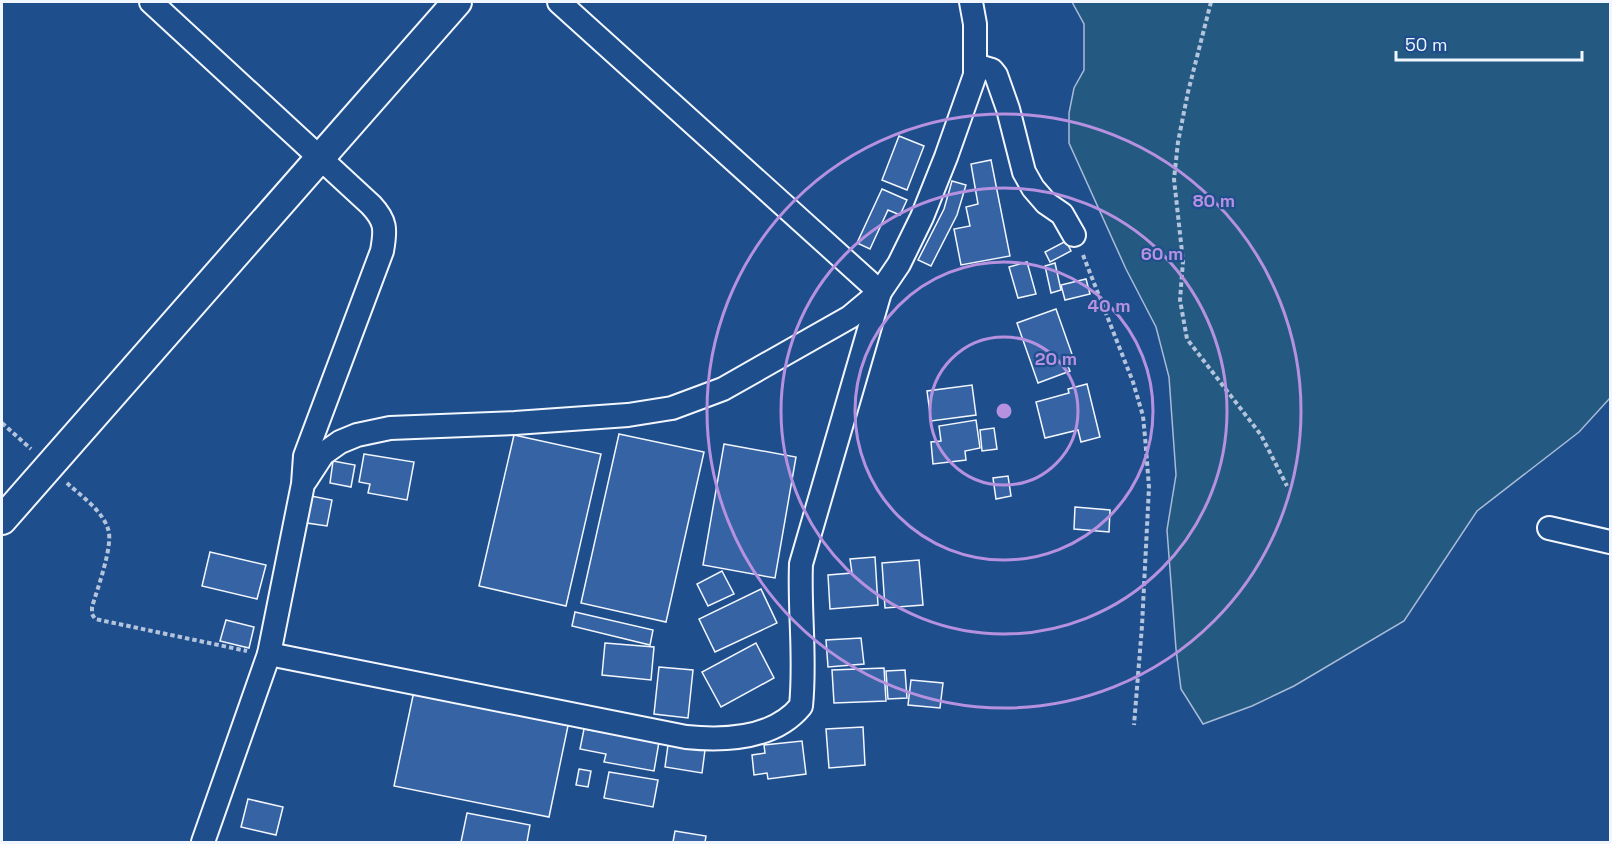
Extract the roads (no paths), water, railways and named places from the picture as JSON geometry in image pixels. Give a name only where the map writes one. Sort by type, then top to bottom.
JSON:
[{"type":"street","points":[[151,2],[380,215],[384,222],[385,236],[359,317],[305,456],[303,484],[269,655],[203,843]]},
{"type":"street","points":[[2,519],[457,2]]},
{"type":"street","points":[[559,2],[879,292]]},
{"type":"street","points":[[303,484],[323,454],[340,442],[390,428],[628,415],[672,408],[723,389],[850,317],[879,292],[899,264],[922,218],[972,84],[975,65],[975,24],[971,2]]},
{"type":"street","points":[[975,65],[992,70],[996,75],[1008,109],[1024,172],[1033,188],[1046,203],[1062,214],[1074,235]]},
{"type":"street","points":[[269,655],[708,739],[737,737],[771,730],[782,724],[801,706],[803,689],[801,564],[879,292]]},
{"type":"street","points":[[322,412],[328,427],[338,435],[350,438]]},
{"type":"street","points":[[1549,528],[1611,542]]}]
